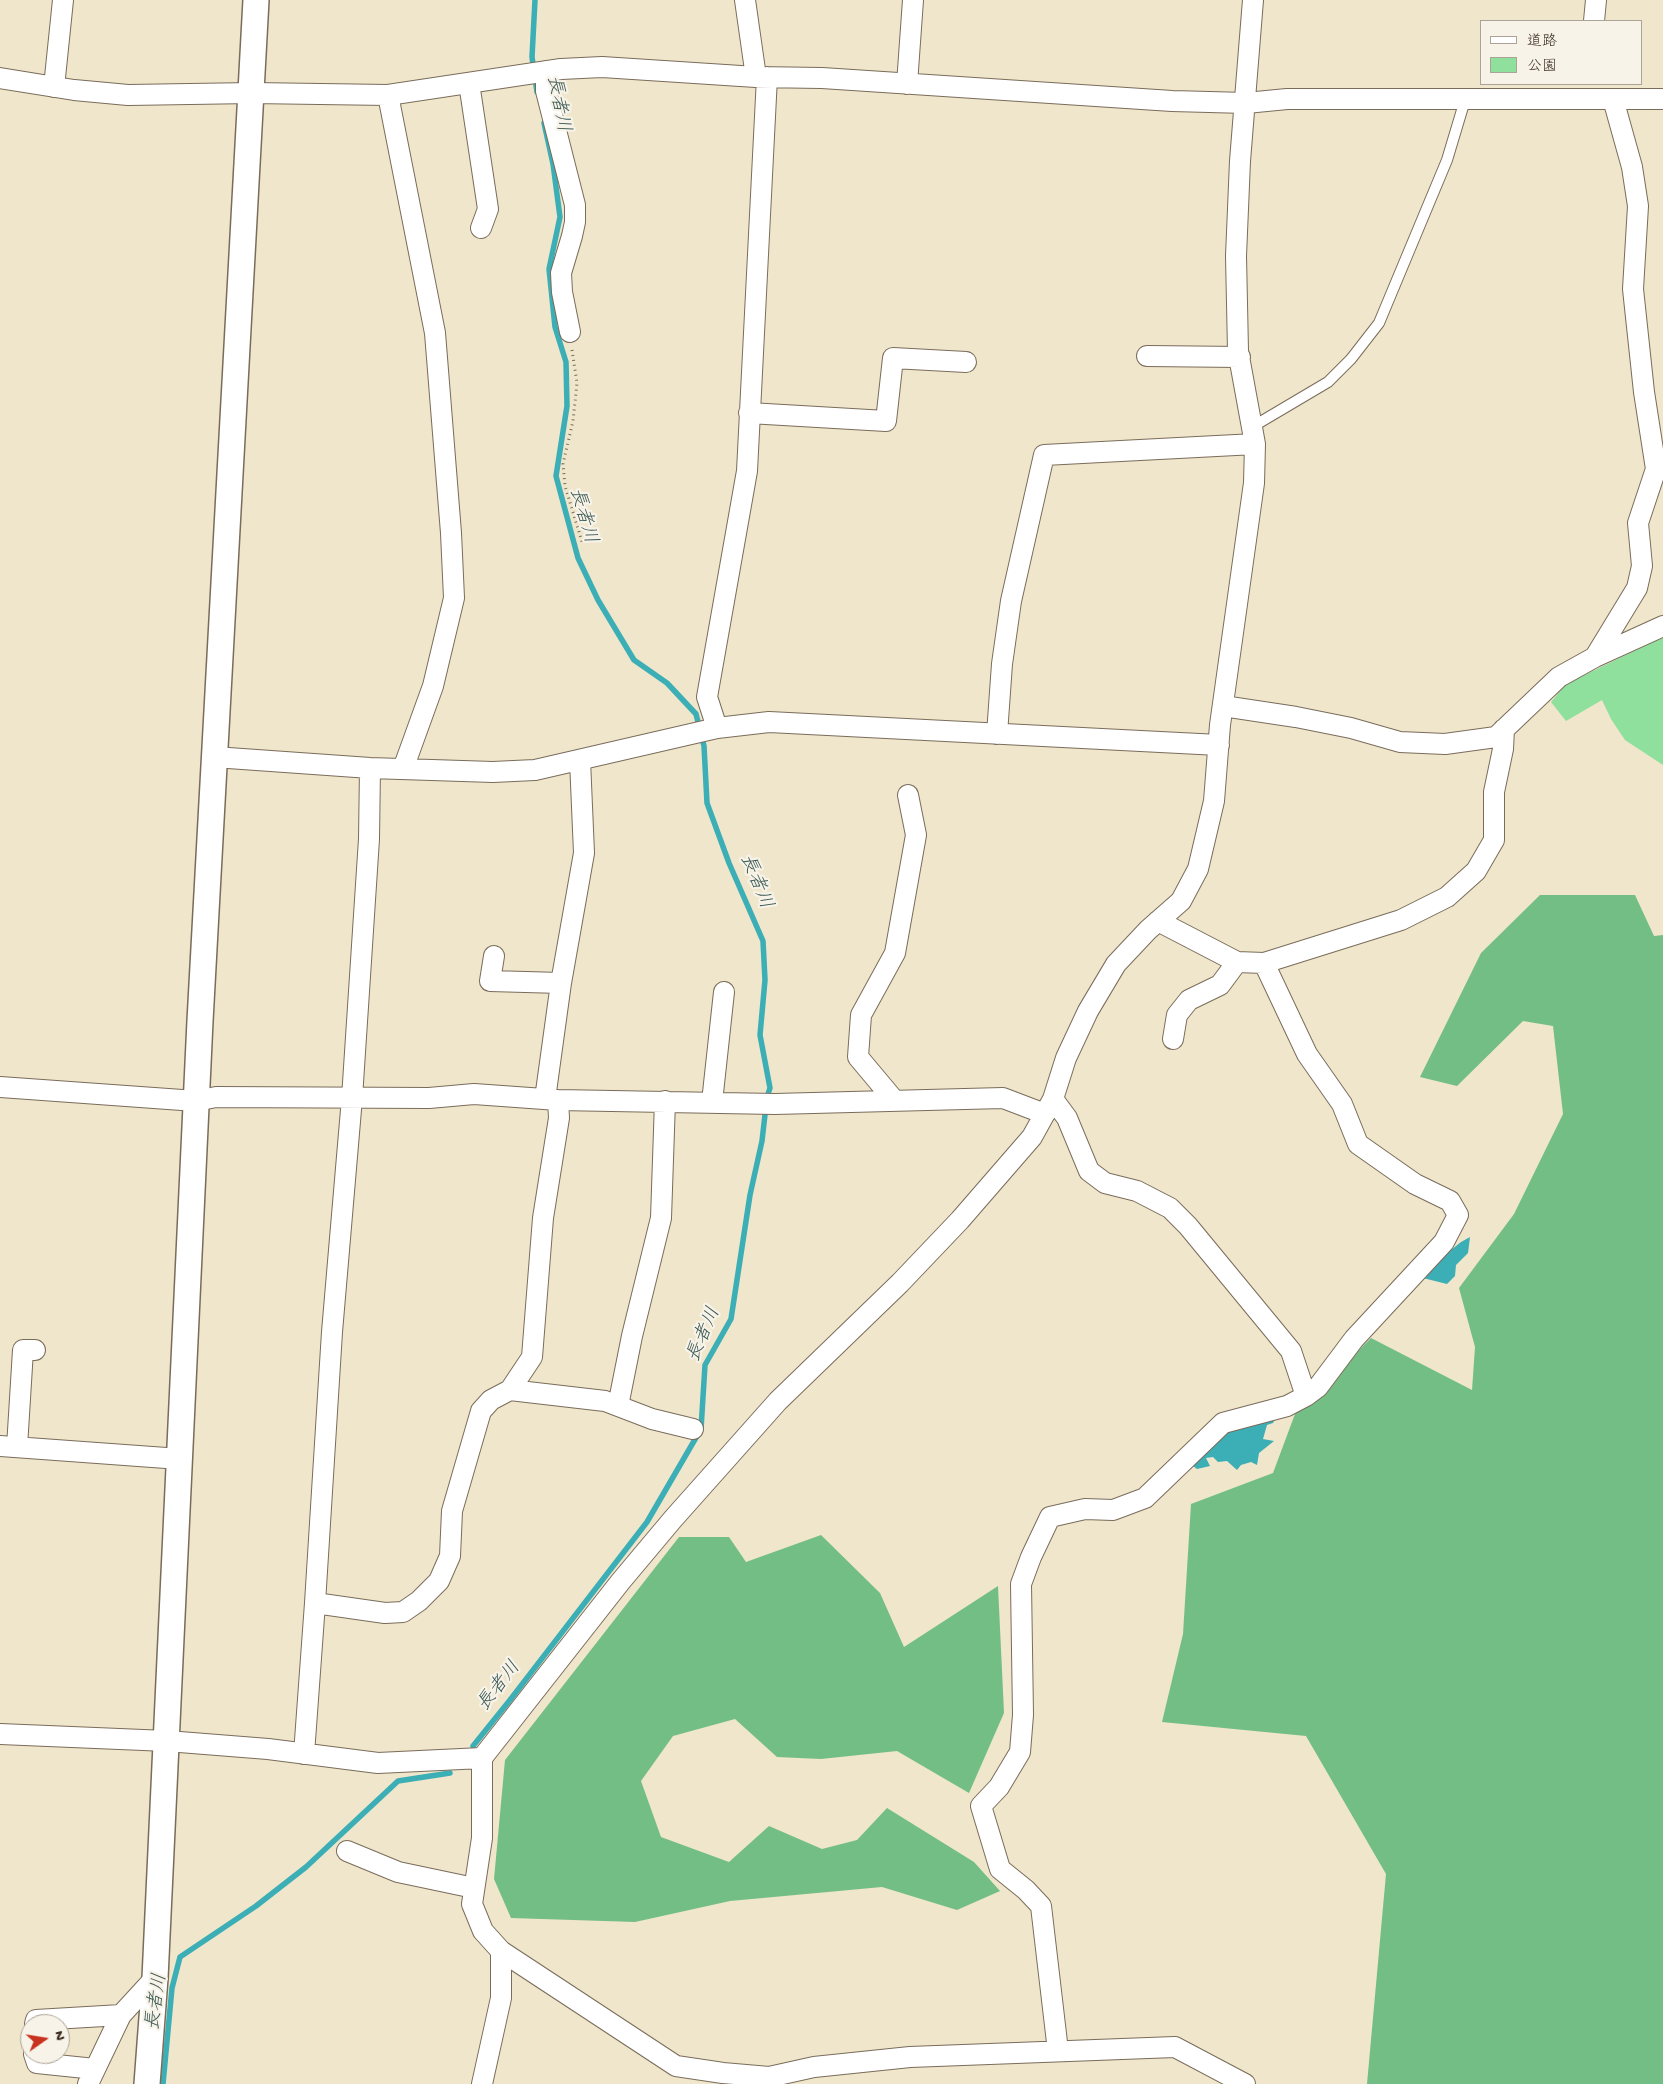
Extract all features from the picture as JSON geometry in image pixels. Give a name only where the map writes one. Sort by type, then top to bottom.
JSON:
[{"type":"street","points":[[54,87],[63,0]]},
{"type":"street","points":[[147,2084],[155,1978],[167,1741],[196,1100],[256,0]]},
{"type":"street","points":[[714,729],[707,697],[748,471],[761,77],[745,0]]},
{"type":"street","points":[[907,84],[912,0]]},
{"type":"street","points":[[1245,2084],[1175,2047],[910,2057],[814,2067],[772,2081],[676,2066],[501,1951],[483,1931],[472,1904],[482,1838],[482,1758],[673,1519],[778,1400],[900,1283],[960,1220],[1032,1137],[1049,1106],[1066,1058],[1088,1010],[1116,964],[1158,921],[1181,901],[1198,869],[1214,801],[1223,706],[1254,483],[1253,435],[1240,357],[1236,256],[1240,161],[1253,0]]},
{"type":"street","points":[[1594,20],[1596,0]]},
{"type":"street","points":[[0,78],[54,87],[128,95],[252,93],[388,95],[536,72],[602,67],[761,77],[822,78],[1172,101],[1246,103],[1287,99],[1465,100],[1590,92],[1613,99],[1663,99]]},
{"type":"street","points":[[536,72],[546,91],[575,206],[575,222],[561,273],[562,292],[570,332]]},
{"type":"street","points":[[469,83],[488,209],[482,228]]},
{"type":"street","points":[[388,95],[434,333],[451,533],[454,598],[433,686],[403,769]]},
{"type":"street","points":[[1595,657],[1637,588],[1642,566],[1638,523],[1656,469],[1644,392],[1633,289],[1638,206],[1632,167],[1613,99]]},
{"type":"street","points":[[1147,356],[1240,357]]},
{"type":"street","points":[[749,413],[886,421],[894,358],[966,362]]},
{"type":"street","points":[[997,734],[1002,664],[1011,601],[1044,455],[1253,435]]},
{"type":"street","points":[[1223,706],[1296,717],[1351,728],[1400,742],[1444,744],[1496,737],[1559,677],[1595,657],[1663,626]]},
{"type":"street","points":[[214,757],[370,768],[493,772],[535,770],[714,729],[769,722],[1219,745]]},
{"type":"street","points":[[1158,921],[1237,962],[1264,963],[1402,920],[1447,897],[1476,871],[1494,840],[1494,792],[1504,749],[1504,729]]},
{"type":"street","points":[[315,1602],[385,1613],[403,1612],[420,1601],[439,1581],[450,1556],[452,1511],[482,1411],[491,1400],[510,1390],[532,1357],[544,1218],[559,1118],[551,1099],[562,983],[584,853],[580,760]]},
{"type":"street","points":[[304,1754],[332,1332],[352,1098],[369,840],[370,768]]},
{"type":"street","points":[[894,1100],[858,1057],[861,1015],[895,953],[897,944],[916,835],[908,795]]},
{"type":"street","points":[[494,956],[490,980],[562,983]]},
{"type":"street","points":[[1173,1039],[1177,1016],[1189,1000],[1220,985],[1237,962]]},
{"type":"street","points":[[1058,2051],[1041,1906],[1026,1890],[1000,1869],[982,1806],[999,1786],[1020,1752],[1023,1715],[1021,1584],[1031,1557],[1050,1517],[1084,1509],[1112,1510],[1145,1498],[1223,1424],[1287,1406],[1306,1396],[1318,1387],[1354,1339],[1444,1242],[1458,1215],[1450,1201],[1415,1184],[1358,1144],[1342,1104],[1307,1054],[1264,963]]},
{"type":"street","points":[[712,1102],[724,992]]},
{"type":"street","points":[[0,1087],[196,1100],[216,1097],[429,1098],[474,1094],[551,1099],[767,1104],[1003,1098],[1049,1106],[1068,1118],[1089,1171],[1105,1183],[1137,1191],[1170,1208],[1188,1226],[1291,1351],[1306,1396]]},
{"type":"street","points":[[618,1406],[632,1336],[661,1218],[665,1101]]},
{"type":"street","points":[[35,1350],[22,1350],[8,1447],[180,1459]]},
{"type":"street","points":[[510,1390],[605,1401],[652,1419],[693,1429]]},
{"type":"street","points":[[0,1734],[167,1741],[378,1762],[482,1758]]},
{"type":"street","points":[[347,1851],[398,1872],[474,1888]]},
{"type":"street","points":[[482,2084],[501,1998],[501,1951]]},
{"type":"street","points":[[41,2064],[91,2076],[121,2015],[155,1978]]},
{"type":"street","points":[[70,2018],[121,2015]]},
{"type":"lane","points":[[1253,435],[1328,382],[1351,359],[1379,324],[1446,160],[1465,100]]},
{"type":"path","points":[[570,332],[576,383],[573,421],[563,464],[565,486],[582,545]]},
{"type":"green space","points":[[1663,637],[1663,765],[1625,740],[1611,719],[1602,700],[1566,721],[1551,702],[1566,684]]},
{"type":"green space","points":[[1540,895],[1635,895],[1654,936],[1663,935],[1663,2084],[1367,2084],[1386,1874],[1306,1736],[1162,1722],[1183,1634],[1191,1504],[1273,1473],[1295,1414],[1371,1338],[1472,1390],[1475,1347],[1459,1288],[1514,1214],[1563,1114],[1553,1026],[1523,1021],[1457,1086],[1420,1077],[1481,953]]},
{"type":"green space","points":[[821,1535],[880,1593],[904,1647],[998,1586],[1004,1713],[969,1793],[897,1751],[821,1759],[777,1757],[735,1719],[673,1736],[641,1781],[661,1837],[729,1862],[769,1826],[822,1849],[857,1840],[887,1808],[974,1862],[1000,1891],[957,1910],[882,1887],[730,1901],[635,1922],[511,1918],[494,1879],[505,1760],[679,1537],[729,1537],[746,1562]]},
{"type":"water","points":[[1470,1237],[1468,1253],[1456,1265],[1455,1276],[1447,1284],[1423,1278],[1441,1258]]},
{"type":"water","points":[[1276,1417],[1273,1423],[1267,1425],[1263,1439],[1274,1441],[1259,1453],[1257,1465],[1251,1462],[1241,1465],[1237,1470],[1227,1461],[1218,1462],[1213,1457],[1206,1458],[1210,1466],[1197,1469],[1193,1466],[1183,1470],[1227,1429]]},
{"type":"waterway","name":"長者川","points":[[535,0],[532,57],[537,92]]},
{"type":"waterway","name":"長者川","points":[[473,1746],[647,1522],[701,1429],[705,1365],[731,1319],[750,1195],[762,1141],[767,1097],[770,1088],[760,1035],[765,980],[763,941],[729,863],[707,803],[704,746],[696,714],[667,683],[634,660],[598,600],[578,558],[556,476],[567,406],[566,362],[555,327],[549,269],[560,217],[553,164],[544,123]]},
{"type":"waterway","name":"長者川","points":[[163,2084],[172,1988],[180,1957],[256,1906],[306,1867],[398,1781],[450,1773]]}]
